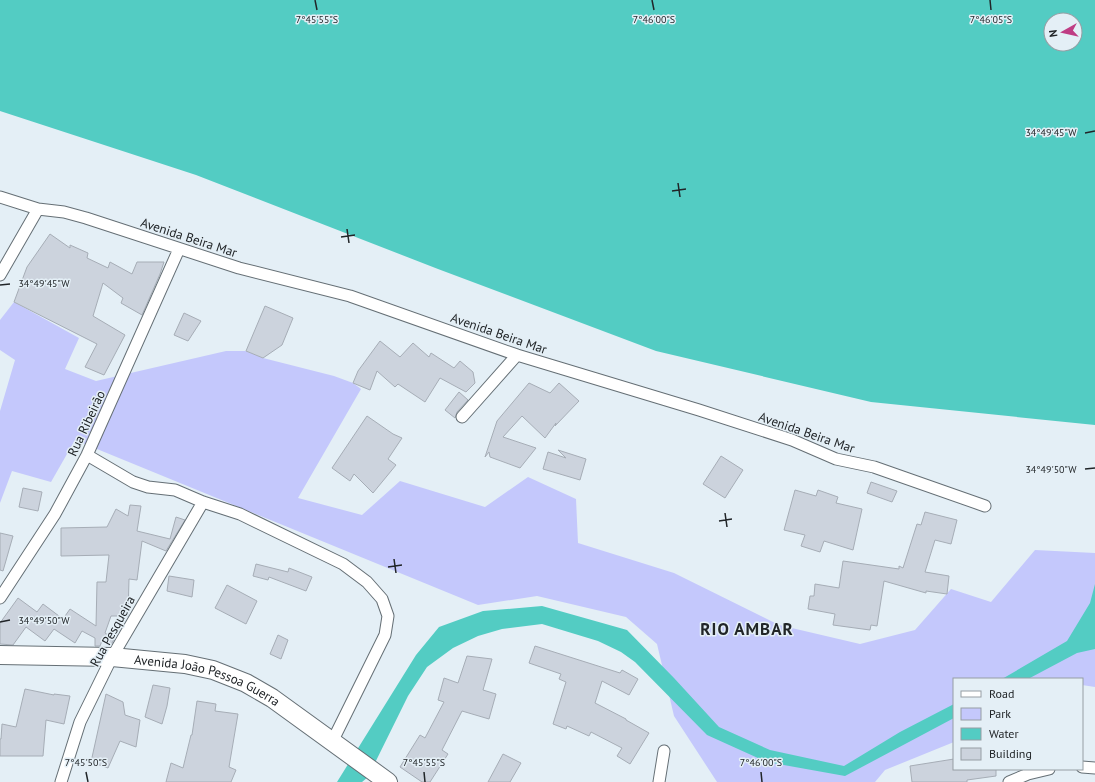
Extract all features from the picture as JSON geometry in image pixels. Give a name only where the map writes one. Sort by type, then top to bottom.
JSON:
[{"type":"main road","name":"Avenida João Pessoa Guerra","points":[[0,655],[112,657],[177,663],[213,670],[246,683],[272,698],[352,757],[385,779]]},
{"type":"street","name":"Avenida Beira Mar","points":[[0,197],[38,209],[64,212],[86,218],[178,249],[279,279],[350,296],[517,355],[792,440],[836,459],[874,467],[985,506]]},
{"type":"street","points":[[0,275],[38,209]]},
{"type":"street","name":"Rua Ribeirão","points":[[0,598],[55,514],[87,455],[178,249]]},
{"type":"street","points":[[462,417],[517,355]]},
{"type":"street","points":[[87,455],[132,482],[148,487],[175,490],[203,502],[240,514],[343,564],[367,582],[382,599],[388,616],[385,635],[332,742]]},
{"type":"street","name":"Rua Pesqueira","points":[[61,782],[80,722],[112,657],[203,502]]},
{"type":"street","points":[[659,782],[664,751]]},
{"type":"street","points":[[1083,767],[1095,768]]},
{"type":"street","points":[[1009,782],[1028,774],[1045,770]]},
{"type":"green space","points":[[14,302],[79,338],[65,369],[96,381],[226,351],[246,351],[263,358],[334,376],[353,383],[361,389],[298,498],[362,515],[400,481],[485,507],[528,477],[576,499],[578,543],[674,573],[779,625],[860,644],[915,630],[951,589],[991,602],[1035,550],[1095,553],[1095,687],[1083,685],[1083,678],[953,678],[953,742],[885,770],[875,782],[717,782],[674,716],[657,644],[626,617],[537,596],[478,605],[75,440],[51,482],[12,471],[0,503],[0,411],[15,360],[0,350],[0,320]]},
{"type":"water","points":[[0,0],[1095,0],[1095,425],[871,402],[656,351],[438,269],[196,175],[0,111]]},
{"type":"water","points":[[1095,584],[1095,649],[1077,653],[1030,678],[1004,678],[1067,641],[1090,603]]},
{"type":"water","points":[[542,606],[627,630],[719,727],[770,750],[844,766],[900,732],[953,705],[953,719],[845,776],[767,762],[707,735],[635,662],[621,652],[598,641],[542,624],[502,629],[478,636],[453,648],[427,667],[408,696],[368,777],[362,782],[337,782],[416,655],[439,627],[483,611]]},
{"type":"building","points":[[50,234],[70,248],[70,245],[88,253],[87,258],[108,268],[110,262],[132,274],[137,262],[164,262],[142,315],[121,303],[123,298],[103,283],[93,316],[125,335],[104,375],[85,367],[97,344],[14,302],[27,267]]},
{"type":"building","points":[[265,306],[293,318],[282,345],[263,358],[246,351]]},
{"type":"building","points":[[184,313],[201,321],[188,341],[174,335]]},
{"type":"building","points":[[380,341],[400,357],[413,343],[429,357],[431,353],[454,368],[460,361],[473,372],[475,383],[466,392],[440,378],[425,402],[398,384],[395,387],[377,371],[370,390],[353,383],[358,371]]},
{"type":"building","points":[[529,383],[550,393],[559,383],[579,401],[555,426],[556,423],[545,438],[522,416],[503,437],[536,448],[520,468],[490,457],[489,452],[485,457],[497,421]]},
{"type":"building","points":[[459,392],[468,400],[457,412],[455,418],[445,410]]},
{"type":"building","points":[[367,416],[393,434],[402,438],[388,459],[396,465],[373,493],[354,474],[350,481],[332,468]]},
{"type":"building","points":[[558,450],[586,459],[580,480],[543,469],[548,452],[566,458]]},
{"type":"building","points":[[721,456],[743,470],[725,498],[703,484]]},
{"type":"building","points":[[871,482],[897,491],[892,502],[867,493]]},
{"type":"building","points":[[23,488],[42,492],[38,511],[19,507]]},
{"type":"building","points":[[795,490],[816,496],[818,490],[838,497],[836,503],[862,509],[853,550],[824,541],[820,552],[801,546],[805,535],[784,530]]},
{"type":"building","points":[[130,505],[141,506],[137,531],[170,539],[176,517],[185,520],[166,551],[142,541],[137,580],[129,579],[128,616],[111,616],[105,633],[114,639],[111,645],[102,641],[100,646],[95,646],[95,638],[82,631],[75,643],[54,629],[45,641],[26,627],[13,645],[0,644],[0,623],[18,598],[37,612],[43,604],[63,619],[70,609],[96,626],[97,582],[106,582],[109,555],[61,556],[61,528],[107,527],[116,509],[128,516]]},
{"type":"building","points":[[925,512],[957,520],[951,544],[935,540],[925,572],[949,576],[947,594],[926,591],[926,593],[884,581],[877,626],[871,625],[870,630],[833,625],[835,614],[808,609],[810,596],[814,596],[815,584],[839,588],[843,561],[899,569],[899,566],[903,568],[917,524],[921,525]]},
{"type":"building","points":[[0,533],[13,536],[3,571],[0,570]]},
{"type":"building","points":[[256,564],[288,572],[289,568],[312,577],[306,591],[269,577],[268,580],[253,576]]},
{"type":"building","points":[[169,576],[194,580],[192,597],[167,591]]},
{"type":"building","points":[[227,585],[257,601],[246,624],[215,608]]},
{"type":"building","points":[[278,635],[288,640],[281,659],[270,654]]},
{"type":"building","points":[[535,646],[620,673],[622,670],[638,679],[629,695],[602,681],[595,703],[649,733],[630,764],[617,756],[622,748],[591,732],[589,736],[567,726],[566,729],[553,724],[566,682],[559,679],[561,674],[529,663]]},
{"type":"building","points":[[467,656],[492,659],[483,690],[496,694],[489,719],[462,711],[442,750],[448,754],[430,782],[422,782],[400,767],[420,735],[425,738],[444,702],[438,700],[444,678],[458,683]]},
{"type":"building","points":[[153,685],[170,688],[162,724],[145,717]]},
{"type":"building","points":[[25,689],[54,695],[70,696],[64,724],[46,720],[43,756],[0,756],[2,724],[16,727]]},
{"type":"building","points":[[106,694],[123,702],[125,715],[140,720],[136,747],[120,741],[108,768],[91,762]]},
{"type":"building","points":[[197,701],[216,704],[215,711],[238,714],[229,767],[236,770],[231,782],[166,782],[171,763],[183,768],[192,735]]},
{"type":"building","points":[[503,754],[521,763],[510,782],[488,782]]},
{"type":"building","points":[[953,759],[953,770],[996,770],[996,776],[967,780],[967,782],[912,782],[910,766]]},
{"type":"district","name":"RIO AMBAR","points":[[747,629]]}]
